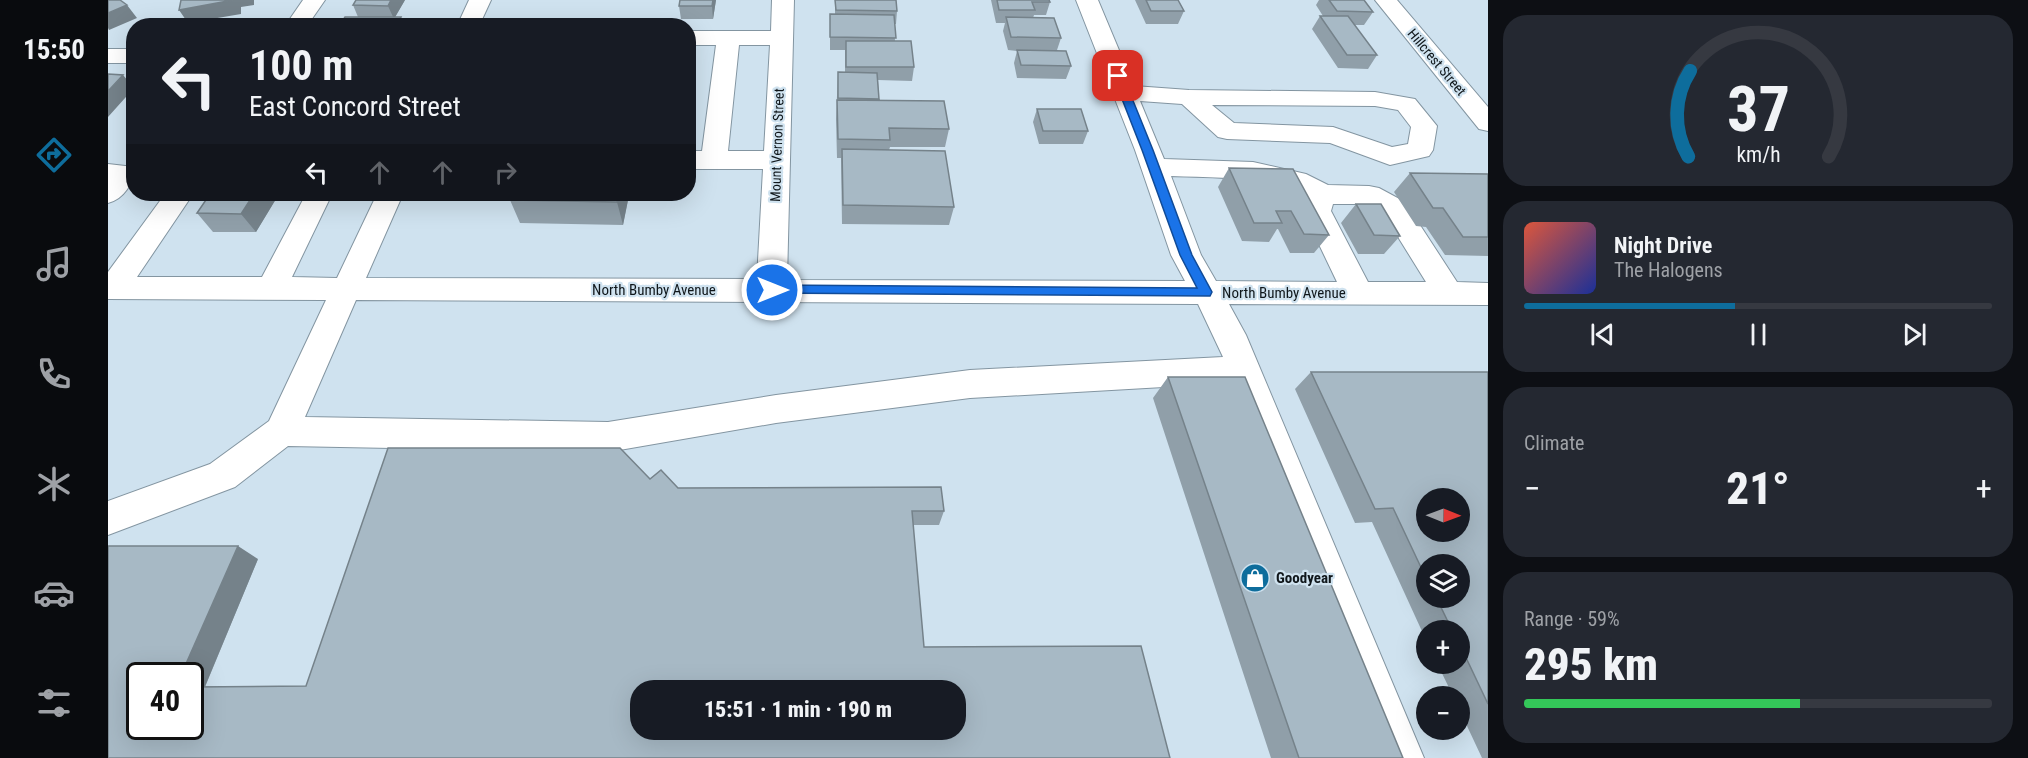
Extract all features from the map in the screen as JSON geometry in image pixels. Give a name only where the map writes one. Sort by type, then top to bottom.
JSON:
[{"type":"street","points":[[302,18],[314,0]]},
{"type":"street","points":[[472,18],[480,0]]},
{"type":"street","name":"Mount Vernon Street","points":[[772,290],[783,0]]},
{"type":"street","points":[[1086,0],[1125,93],[1186,255],[1230,335],[1402,758]]},
{"type":"street","name":"Hillcrest Street","points":[[1386,0],[1488,123]]},
{"type":"street","points":[[696,38],[781,38]]},
{"type":"street","points":[[728,38],[701,160],[776,160]]},
{"type":"street","points":[[108,56],[126,56]]},
{"type":"street","points":[[1125,93],[1189,98],[1375,99],[1406,104],[1424,126],[1420,150],[1390,156],[1333,135],[1227,131],[1189,98]]},
{"type":"street","points":[[1154,167],[1253,171],[1296,180],[1323,194],[1370,195],[1395,209],[1448,293]]},
{"type":"street","points":[[1323,194],[1317,211],[1358,293]]},
{"type":"street","points":[[111,288],[174,201]]},
{"type":"street","points":[[271,289],[315,201]]},
{"type":"street","points":[[108,518],[222,476],[281,431],[387,201]]},
{"type":"street","name":"North Bumby Avenue","points":[[111,288],[1488,294]]},
{"type":"street","points":[[281,431],[608,437],[776,410],[970,384],[1244,369]]},
{"type":"street","points":[[108,504],[147,503]]},
{"type":"building","points":[[108,0],[120,0],[127,5],[108,13]]},
{"type":"building","points":[[181,0],[233,0],[179,10]]},
{"type":"building","points":[[356,0],[391,0],[388,6],[353,5]]},
{"type":"building","points":[[680,0],[713,0],[712,6],[679,6]]},
{"type":"building","points":[[835,0],[896,0],[897,11],[836,10]]},
{"type":"building","points":[[997,0],[1049,0],[1050,2],[1032,2],[1035,10],[999,10]]},
{"type":"building","points":[[1146,0],[1178,0],[1184,11],[1151,11]]},
{"type":"building","points":[[1329,0],[1364,0],[1373,12],[1337,11]]},
{"type":"building","points":[[830,14],[894,15],[896,38],[830,37]]},
{"type":"building","points":[[1320,16],[1348,16],[1377,55],[1347,55]]},
{"type":"building","points":[[345,17],[401,17],[400,18]]},
{"type":"building","points":[[1006,17],[1054,18],[1061,38],[1011,37]]},
{"type":"building","points":[[846,41],[911,41],[914,67],[846,67]]},
{"type":"building","points":[[1017,50],[1066,51],[1071,66],[1021,65]]},
{"type":"building","points":[[838,72],[877,73],[879,99],[838,98]]},
{"type":"building","points":[[108,74],[123,75],[108,91]]},
{"type":"building","points":[[837,100],[944,101],[949,129],[889,128],[890,140],[838,139]]},
{"type":"building","points":[[1037,109],[1081,109],[1088,131],[1043,131]]},
{"type":"building","points":[[842,149],[945,151],[954,207],[843,205]]},
{"type":"building","points":[[1229,168],[1293,169],[1329,235],[1304,234],[1291,211],[1276,211],[1282,223],[1254,223]]},
{"type":"building","points":[[1410,173],[1488,174],[1488,237],[1463,237],[1443,208],[1433,208]]},
{"type":"building","points":[[205,201],[249,201],[241,214],[197,213]]},
{"type":"building","points":[[564,201],[617,201],[617,202]]},
{"type":"building","points":[[1356,204],[1381,204],[1400,236],[1374,235]]},
{"type":"building","points":[[1311,372],[1488,372],[1488,704],[1470,666],[1470,620],[1447,620],[1441,608],[1470,608],[1470,554],[1416,554],[1416,557],[1393,508],[1375,509]]},
{"type":"building","name":"Goodyear","points":[[1168,377],[1245,377],[1403,758],[1299,758]]},
{"type":"building","points":[[388,448],[620,448],[650,479],[661,470],[678,488],[941,487],[944,511],[912,511],[924,647],[1141,646],[1170,758],[108,758],[108,546],[238,546],[187,662],[126,662],[126,740],[204,740],[204,687],[306,686]]},
{"type":"place","name":"Goodyear","points":[[1255,578]]},
{"type":"route","points":[[772,290],[1206,292],[1186,255],[1118,76]]}]
